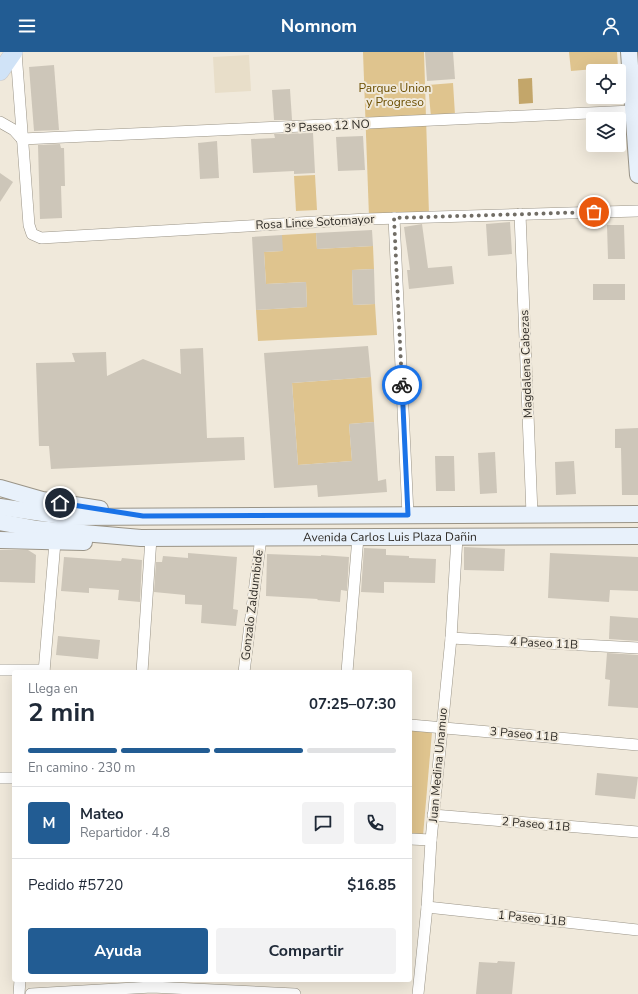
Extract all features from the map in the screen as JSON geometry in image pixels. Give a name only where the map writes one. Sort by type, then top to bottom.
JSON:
[{"type":"main road","points":[[0,72],[15,52]]},
{"type":"main road","points":[[629,52],[632,111],[638,175]]},
{"type":"main road","name":"Avenida Carlos Luis Plaza Dañin","points":[[0,488],[42,500],[143,516]]},
{"type":"main road","name":"Avenida Carlos Luis Plaza Dañin","points":[[0,507],[70,517],[638,514]]},
{"type":"main road","name":"Avenida Carlos Luis Plaza Dañin","points":[[0,522],[37,528],[146,538]]},
{"type":"main road","name":"Avenida Carlos Luis Plaza Dañin","points":[[0,540],[98,542],[146,538],[638,536]]},
{"type":"street","points":[[15,52],[22,139]]},
{"type":"street","name":"3º Paseo 12 NO","points":[[22,139],[632,111]]},
{"type":"street","points":[[0,122],[14,130],[22,139]]},
{"type":"street","name":"Rosa Lince Sotomayor","points":[[22,139],[29,225],[32,234],[41,238],[394,218],[638,211]]},
{"type":"street","name":"Magdalena Cabezas","points":[[520,214],[532,514]]},
{"type":"street","points":[[394,218],[408,515]]},
{"type":"street","name":"Gonzalo Zaldumbide","points":[[244,670],[261,537]]},
{"type":"street","points":[[347,670],[358,537]]},
{"type":"street","name":"Juan Medina Unamuo","points":[[418,994],[450,638],[457,537]]},
{"type":"street","points":[[142,670],[146,538]]},
{"type":"street","points":[[44,670],[55,542]]},
{"type":"street","name":"4 Paseo 11B","points":[[450,638],[638,648]]},
{"type":"street","points":[[0,670],[12,670]]},
{"type":"street","name":"3 Paseo 11B","points":[[412,725],[638,745]]},
{"type":"street","points":[[0,778],[12,778]]},
{"type":"street","name":"2 Paseo 11B","points":[[433,815],[638,832]]},
{"type":"street","points":[[412,838],[431,840]]},
{"type":"street","name":"1 Paseo 11B","points":[[427,907],[638,930]]},
{"type":"street","points":[[19,994],[20,982]]},
{"type":"street","points":[[31,994],[216,985],[242,992],[295,994]]},
{"type":"shaded area","points":[[249,55],[251,91],[215,93],[213,57]]},
{"type":"shaded area","points":[[532,78],[533,103],[519,104],[518,79]]},
{"type":"green space","name":"Parque Union y Progreso","points":[[363,52],[424,52],[429,215],[369,217]]},
{"type":"green space","points":[[569,52],[617,52],[618,64],[586,64],[586,70],[571,71]]},
{"type":"green space","points":[[453,83],[455,115],[431,117],[428,85]]},
{"type":"green space","points":[[315,175],[317,210],[296,211],[294,176]]},
{"type":"green space","points":[[316,233],[317,249],[373,246],[374,269],[352,270],[353,305],[375,304],[377,335],[258,341],[256,310],[307,307],[306,282],[266,284],[264,252],[282,251],[282,235]]},
{"type":"green space","points":[[371,377],[374,422],[349,424],[352,461],[298,465],[292,383]]},
{"type":"green space","points":[[412,730],[432,732],[423,836],[412,835]]},
{"type":"building","points":[[425,52],[453,52],[455,79],[427,81]]},
{"type":"building","points":[[54,65],[59,130],[34,131],[29,67]]},
{"type":"building","points":[[290,89],[292,120],[274,120],[272,90]]},
{"type":"building","points":[[313,133],[315,173],[294,174],[294,171],[253,173],[251,139],[275,138],[274,134]]},
{"type":"building","points":[[363,136],[365,170],[338,171],[336,137]]},
{"type":"building","points":[[217,141],[219,178],[200,179],[198,143]]},
{"type":"building","points":[[60,144],[61,148],[64,148],[65,186],[61,186],[62,218],[40,219],[38,145]]},
{"type":"building","points":[[0,173],[13,182],[0,202]]},
{"type":"building","points":[[510,222],[512,254],[488,256],[486,224]]},
{"type":"building","points":[[422,224],[428,268],[452,266],[454,284],[409,289],[407,270],[410,270],[404,227]]},
{"type":"building","points":[[607,225],[624,225],[625,259],[608,259]]},
{"type":"building","points":[[372,230],[373,246],[317,249],[316,233]]},
{"type":"building","points":[[282,235],[283,251],[264,252],[266,284],[306,282],[307,307],[256,310],[252,237]]},
{"type":"building","points":[[374,269],[375,304],[353,305],[352,270]]},
{"type":"building","points":[[593,284],[625,284],[625,300],[593,300]]},
{"type":"building","points":[[368,346],[371,377],[292,383],[298,465],[352,461],[349,424],[374,422],[378,481],[386,479],[387,492],[318,497],[317,485],[274,488],[264,353]]},
{"type":"building","points":[[203,348],[207,438],[244,437],[245,460],[51,469],[49,446],[39,446],[36,363],[75,362],[72,353],[106,352],[107,376],[143,359],[181,374],[180,349]]},
{"type":"building","points":[[638,428],[638,495],[622,495],[621,448],[615,448],[615,429]]},
{"type":"building","points":[[495,452],[497,493],[480,494],[478,453]]},
{"type":"building","points":[[435,456],[454,456],[455,491],[436,491]]},
{"type":"building","points":[[574,461],[576,494],[556,495],[555,462]]},
{"type":"building","points":[[464,547],[505,549],[504,571],[464,570]]},
{"type":"building","points":[[364,548],[386,549],[386,555],[436,559],[435,583],[384,582],[384,593],[361,592]]},
{"type":"building","points":[[0,550],[28,550],[36,555],[35,583],[0,582]]},
{"type":"building","points":[[188,553],[237,557],[233,609],[238,610],[236,626],[201,623],[202,605],[185,604],[185,595],[154,592],[156,562],[162,562],[163,556],[188,558]]},
{"type":"building","points":[[550,553],[638,557],[638,591],[610,590],[609,602],[548,598]]},
{"type":"building","points":[[267,554],[349,557],[347,591],[341,590],[340,602],[317,600],[318,599],[266,596]]},
{"type":"building","points":[[64,557],[121,561],[122,558],[142,560],[140,602],[118,600],[119,590],[89,588],[89,593],[61,591]]},
{"type":"building","points":[[610,616],[638,618],[638,641],[609,639]]},
{"type":"building","points":[[58,636],[100,640],[98,659],[56,655]]},
{"type":"building","points":[[607,653],[638,655],[638,708],[608,706],[610,680],[605,679]]},
{"type":"building","points":[[597,773],[638,777],[635,799],[595,795]]},
{"type":"building","points":[[498,961],[515,962],[512,994],[476,994],[479,962],[497,963]]},
{"type":"way so far","points":[[402,385],[394,218],[594,212]]},
{"type":"route","points":[[60,503],[143,516],[408,515],[402,385]]}]
